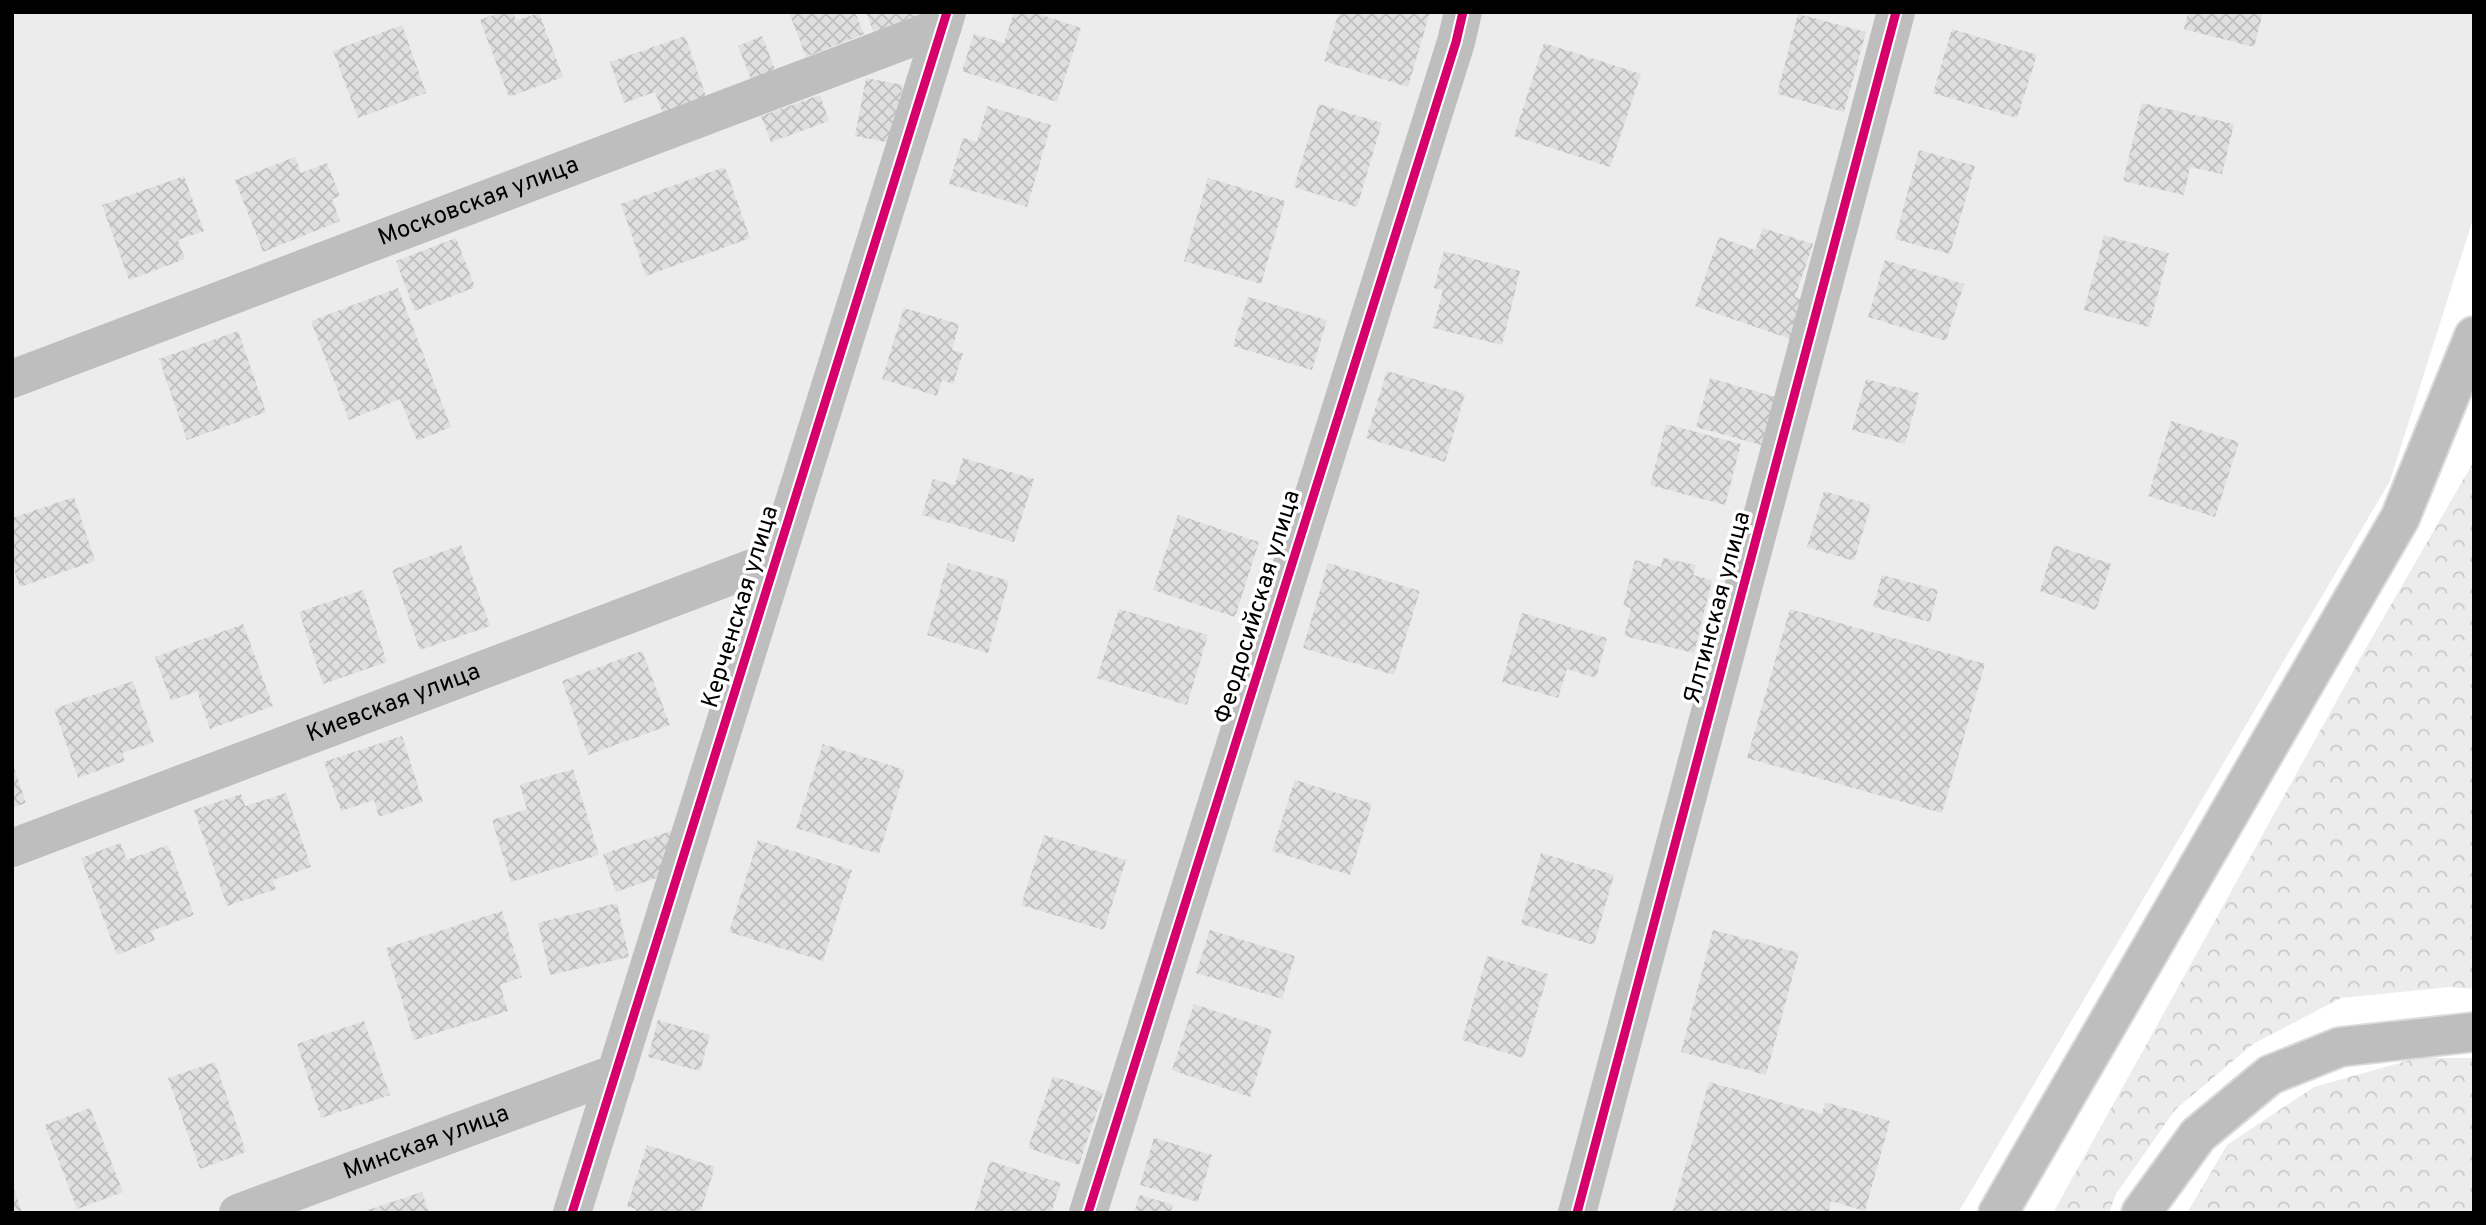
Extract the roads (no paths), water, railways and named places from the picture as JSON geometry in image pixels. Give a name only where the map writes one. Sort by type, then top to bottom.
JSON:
[{"type":"street","name":"Феодосийская улица","points":[[1088,1213],[1463,12]]},
{"type":"street","name":"Ялтинская улица","points":[[1577,1213],[1896,12]]},
{"type":"street","name":"Московская улица","points":[[12,379],[945,19]]},
{"type":"street","name":"Керченская улица","points":[[572,1213],[945,19]]},
{"type":"street","points":[[1998,1213],[2400,518],[2474,336]]},
{"type":"street","name":"Киевская улица","points":[[12,848],[776,559]]},
{"type":"street","points":[[2141,1213],[2198,1135],[2270,1075],[2340,1047],[2474,1032]]},
{"type":"street","name":"Минская улица","points":[[238,1213],[616,1073]]}]
